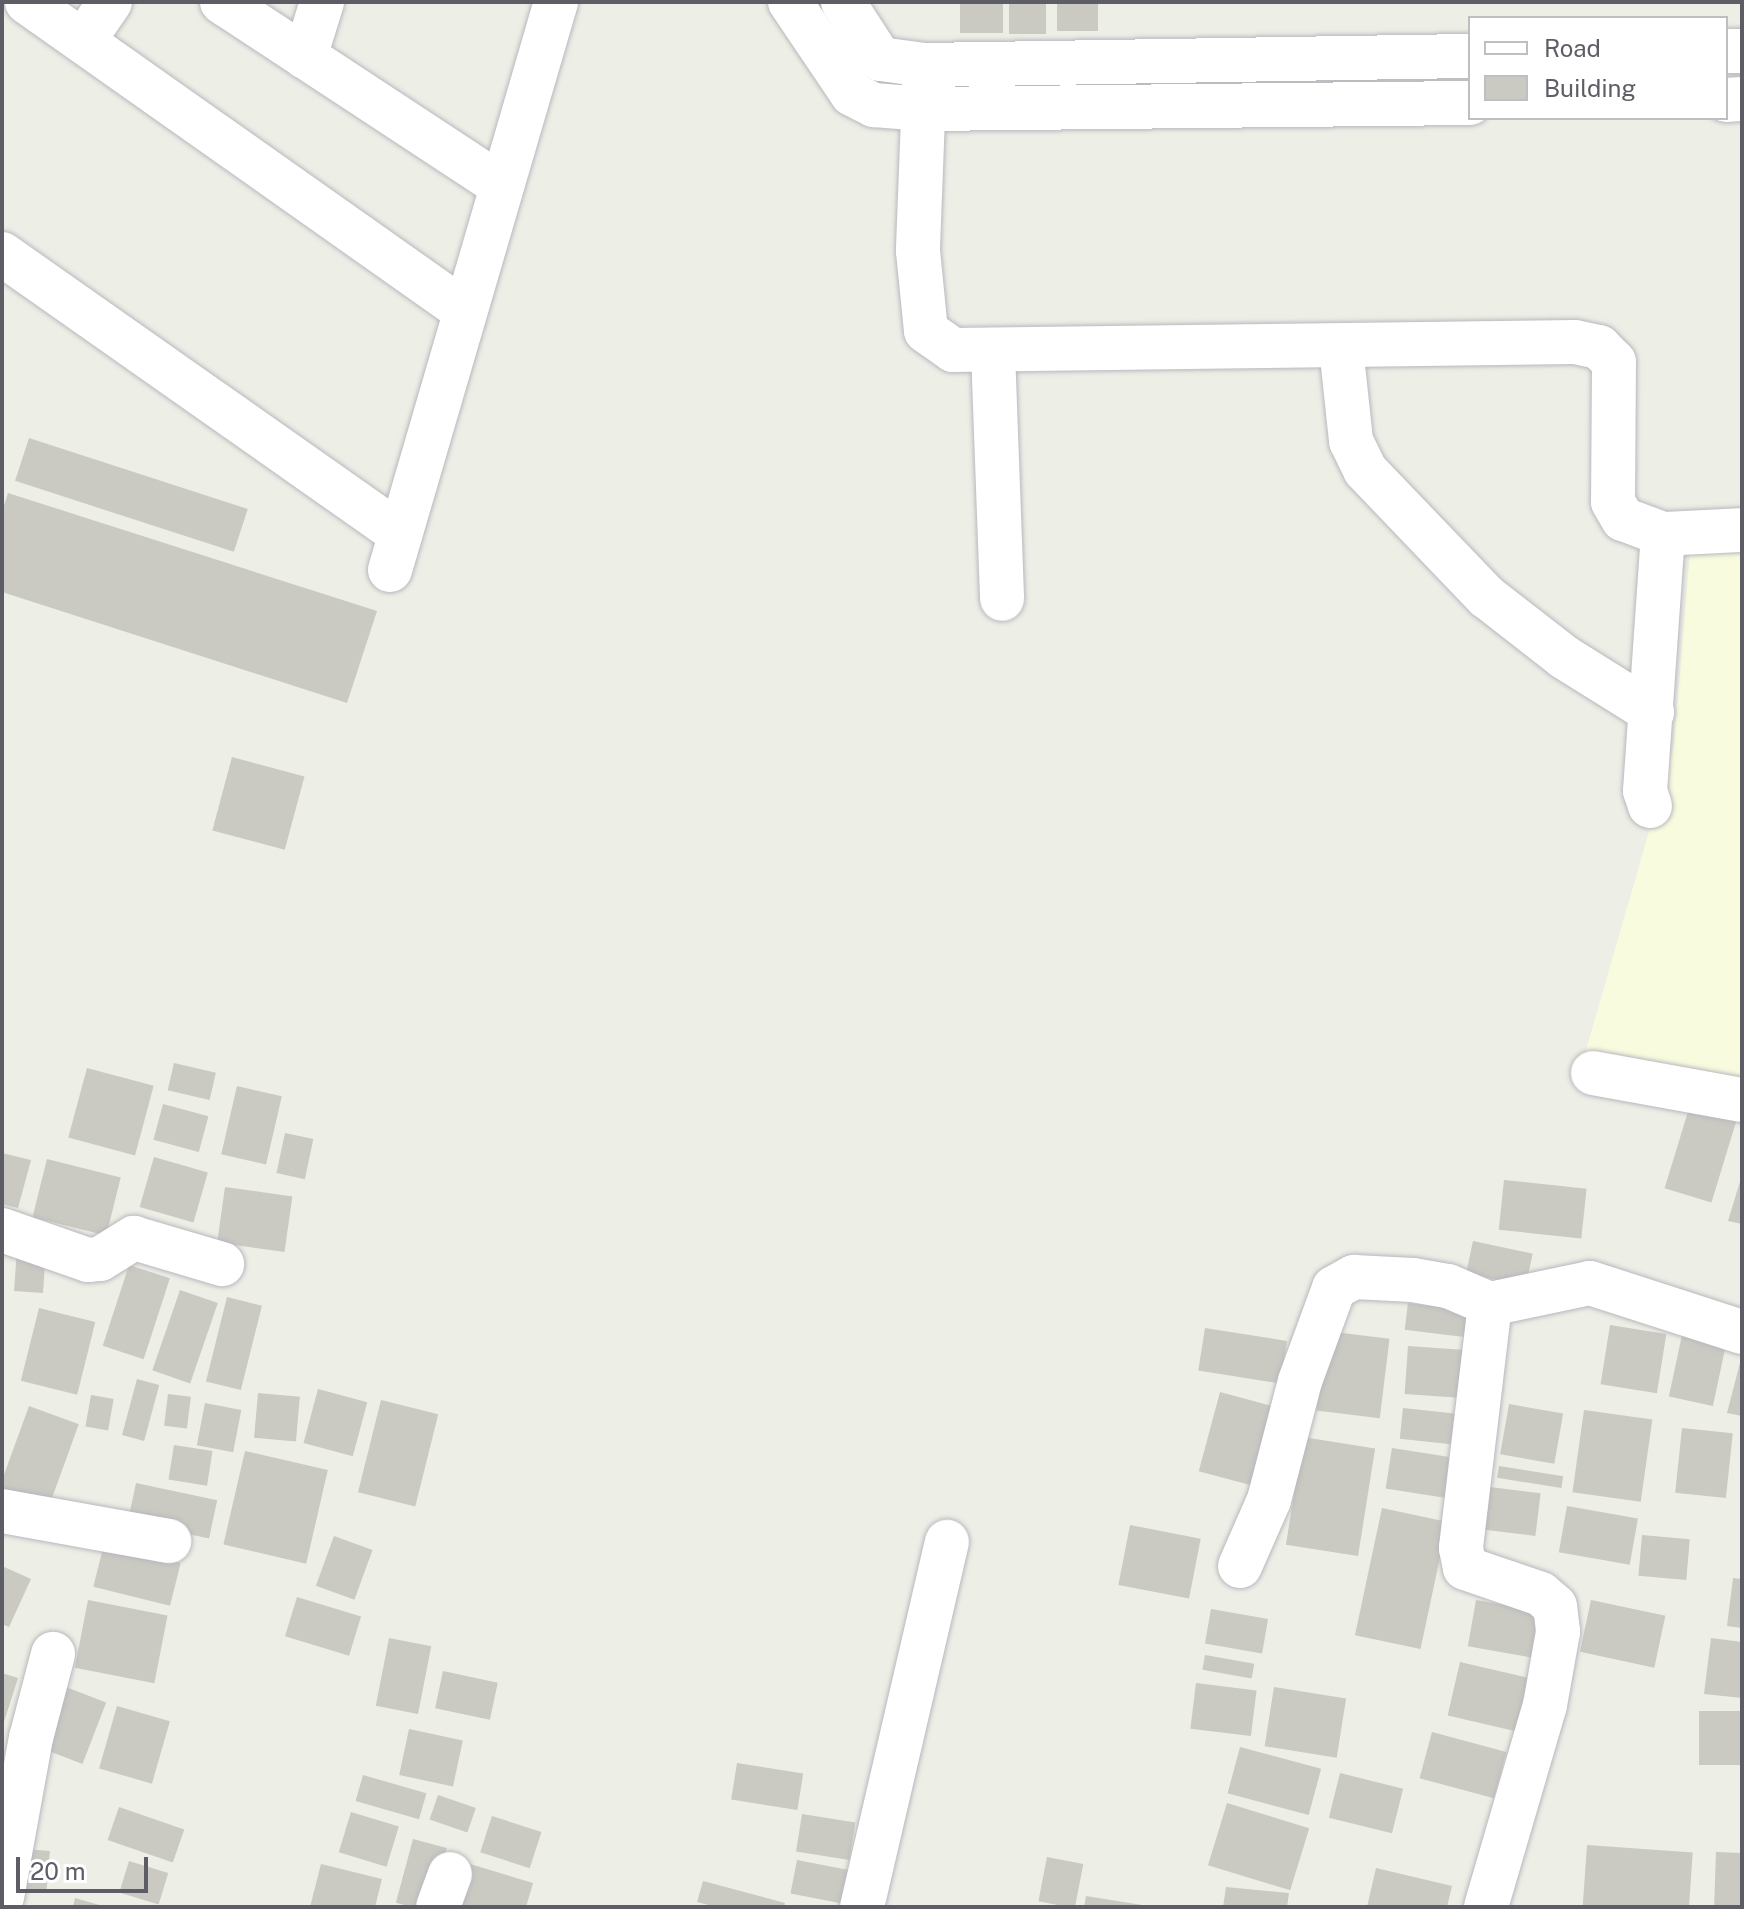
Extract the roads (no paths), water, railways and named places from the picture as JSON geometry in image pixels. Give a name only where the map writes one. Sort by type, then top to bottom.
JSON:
[{"type":"street","points":[[27,2],[465,311]]},
{"type":"street","points":[[84,40],[110,2]]},
{"type":"street","points":[[222,2],[502,186]]},
{"type":"street","points":[[305,57],[322,2]]},
{"type":"street","points":[[2,254],[396,552],[556,2]]},
{"type":"street","points":[[790,2],[852,94],[874,105],[925,109],[1468,103]]},
{"type":"street","points":[[843,2],[880,59],[925,65],[1468,56]]},
{"type":"street","points":[[1341,58],[1342,105]]},
{"type":"street","points":[[925,65],[918,251],[926,331],[953,350],[1575,342],[1599,347],[1614,362],[1613,502],[1623,519],[1663,534],[1742,530]]},
{"type":"street","points":[[1341,347],[1351,441],[1365,470],[1487,597],[1564,657],[1652,712]]},
{"type":"street","points":[[993,351],[1002,599]]},
{"type":"street","points":[[1650,806],[1645,791],[1663,534]]},
{"type":"street","points":[[1593,1073],[1742,1100]]},
{"type":"street","points":[[2,1230],[88,1260],[100,1259],[134,1238],[222,1264]]},
{"type":"street","points":[[1240,1566],[1269,1500],[1300,1381],[1334,1288],[1354,1277],[1398,1278],[1448,1286],[1490,1304],[1590,1283],[1742,1332]]},
{"type":"street","points":[[1486,1907],[1545,1705],[1558,1632],[1555,1606],[1541,1594],[1465,1568],[1461,1548],[1490,1304]]},
{"type":"street","points":[[2,1511],[169,1541]]},
{"type":"street","points":[[862,1907],[947,1542]]},
{"type":"street","points":[[2,1897],[31,1738],[53,1654]]}]
